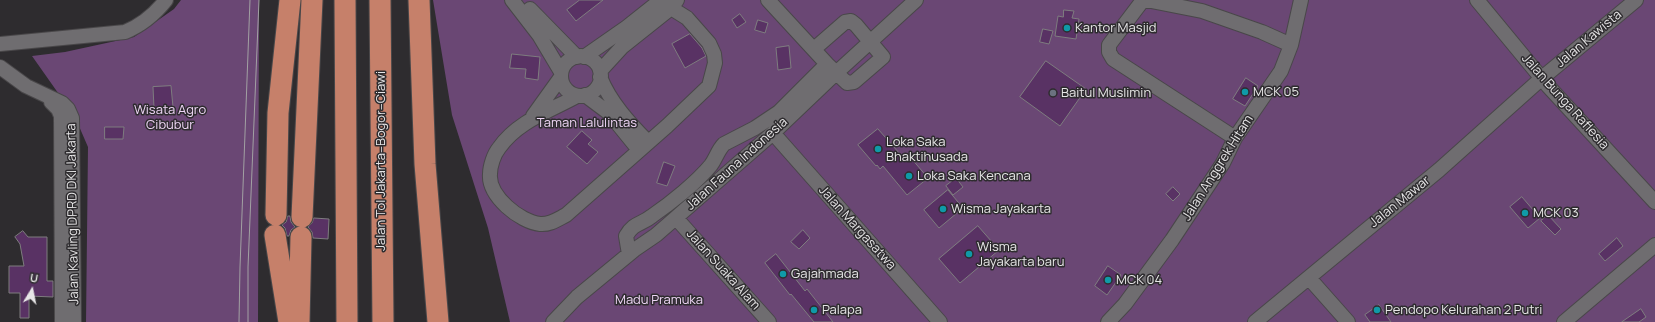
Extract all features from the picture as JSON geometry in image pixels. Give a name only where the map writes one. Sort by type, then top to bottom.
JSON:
[{"type":"highway","points":[[276,215],[278,113],[290,0]]},
{"type":"highway","points":[[302,217],[312,0]]},
{"type":"highway","points":[[345,0],[347,322]]},
{"type":"highway","name":"Jalan Tol Jakarta–Bogor–Ciawi","points":[[380,0],[382,322]]},
{"type":"highway","points":[[420,0],[425,164],[438,322]]},
{"type":"highway","points":[[275,236],[289,322]]},
{"type":"highway","points":[[299,322],[301,237]]},
{"type":"street","points":[[0,44],[125,32],[137,27],[146,20],[166,0]]},
{"type":"street","points":[[512,0],[539,35],[561,74],[561,81],[566,89],[581,95],[609,114],[643,146]]},
{"type":"street","points":[[522,0],[542,23],[580,57],[594,62],[604,87],[643,146]]},
{"type":"street","points":[[768,0],[831,68],[847,82],[854,82],[883,57],[856,25],[850,21],[845,22],[814,49]]},
{"type":"street","name":"Jalan Fauna Indonesia","points":[[553,322],[577,297],[676,218],[773,133],[831,68],[869,42],[916,0]]},
{"type":"street","points":[[1142,0],[1109,45],[1109,52],[1113,59],[1235,138]]},
{"type":"street","points":[[1146,0],[1202,11],[1262,32],[1291,45]]},
{"type":"street","name":"Jalan Anggrek Hitam","points":[[1108,322],[1125,304],[1172,240],[1223,163],[1235,138],[1281,71],[1291,45],[1301,0]]},
{"type":"street","name":"Jalan Bunga Raflesia","points":[[1477,0],[1542,78],[1655,202]]},
{"type":"street","name":"Jalan Kawista","points":[[1542,78],[1636,0]]},
{"type":"street","points":[[530,120],[561,74],[567,62],[580,57],[669,2]]},
{"type":"street","points":[[669,2],[687,18],[709,43],[714,54],[714,69],[709,86],[566,215],[552,223],[541,224],[528,221],[516,215],[501,200],[493,188],[490,175],[493,161],[498,149],[509,137],[530,120],[581,95],[590,94],[597,87],[600,74],[622,47],[669,2]]},
{"type":"street","name":"Jalan Kavling DPRD DKI Jakarta","points":[[0,67],[26,86],[62,103],[68,109],[72,118],[74,322]]},
{"type":"street","points":[[629,254],[626,236],[632,226],[638,222],[646,220],[667,205],[704,173],[712,164],[720,148],[724,144],[755,128],[778,112],[831,68]]},
{"type":"street","name":"Jalan Mawar","points":[[1255,322],[1439,170],[1542,78]]},
{"type":"street","name":"Jalan Kavling DPRD DKI Jakarta","points":[[46,96],[58,109],[60,116],[62,322]]},
{"type":"street","name":"Jalan Margasatwa","points":[[773,133],[940,322]]},
{"type":"street","name":"Jalan Suaka Alam","points":[[676,218],[769,322]]},
{"type":"street","points":[[1564,322],[1655,244]]},
{"type":"street","points":[[1309,278],[1348,322]]},
{"type":"green space","name":"Wisata Agro Cibubur","points":[[181,0],[259,0],[258,322],[86,322],[88,147],[75,117],[32,56],[65,52],[134,37],[174,9]]},
{"type":"green space","points":[[433,0],[1655,0],[1655,322],[510,322],[488,228],[452,115]]},
{"type":"building","points":[[580,0],[603,0],[576,21],[567,10]]},
{"type":"building","name":"Kantor Masjid","points":[[1064,10],[1074,11],[1072,18],[1079,19],[1076,39],[1055,36],[1058,16],[1063,17]]},
{"type":"building","points":[[740,14],[746,22],[737,28],[732,20]]},
{"type":"building","points":[[758,20],[768,23],[765,33],[755,30]]},
{"type":"building","points":[[1043,29],[1053,31],[1049,44],[1040,42]]},
{"type":"building","points":[[690,34],[702,48],[706,56],[685,68],[672,44]]},
{"type":"building","points":[[789,46],[791,68],[778,70],[776,48]]},
{"type":"building","points":[[512,54],[540,57],[538,80],[525,78],[526,69],[510,68]]},
{"type":"building","name":"Baitul Muslimin","points":[[1046,61],[1086,89],[1060,126],[1020,97]]},
{"type":"building","name":"MCK 05","points":[[1246,78],[1258,86],[1245,106],[1233,99]]},
{"type":"building","points":[[171,86],[173,107],[154,108],[153,87]]},
{"type":"building","points":[[105,127],[124,127],[123,139],[105,139]]},
{"type":"building","points":[[878,129],[907,162],[911,158],[928,178],[907,195],[883,166],[880,169],[877,165],[876,166],[858,145]]},
{"type":"building","points":[[582,131],[592,140],[588,144],[598,152],[587,164],[567,147]]},
{"type":"building","points":[[664,162],[675,166],[667,186],[657,183]]},
{"type":"building","points":[[956,178],[963,187],[953,195],[946,186]]},
{"type":"building","points":[[1173,187],[1180,194],[1173,201],[1166,194]]},
{"type":"building","name":"Wisma Jayakarta","points":[[948,190],[963,208],[939,228],[924,210]]},
{"type":"building","name":"MCK 03","points":[[1522,197],[1540,218],[1528,228],[1510,207]]},
{"type":"building","points":[[1548,215],[1561,229],[1555,235],[1541,221]]},
{"type":"building","points":[[288,216],[290,216],[291,222],[295,227],[291,230],[289,236],[287,236],[285,228],[282,225],[286,222]]},
{"type":"building","points":[[314,218],[329,219],[328,239],[313,238],[312,232],[308,227]]},
{"type":"building","name":"Wisma Jayakarta baru","points":[[978,226],[999,250],[960,283],[939,259]]},
{"type":"building","points":[[803,230],[810,238],[799,249],[791,242]]},
{"type":"building","points":[[23,231],[28,237],[47,237],[47,281],[53,281],[53,297],[29,296],[29,318],[20,318],[20,293],[9,293],[9,266],[24,266],[20,244],[15,237]]},
{"type":"building","points":[[1617,238],[1623,246],[1605,261],[1599,254]]},
{"type":"building","points":[[776,254],[805,291],[807,289],[833,322],[814,322],[791,294],[790,295],[765,263]]},
{"type":"building","name":"MCK 04","points":[[1108,266],[1121,275],[1107,295],[1095,286]]},
{"type":"building","name":"Pendopo Kelurahan 2 Putri","points":[[1379,305],[1391,322],[1370,322],[1365,315]]},
{"type":"building","points":[[1641,309],[1646,317],[1639,322],[1622,322]]},
{"type":"tram line","points":[[239,322],[250,0]]},
{"type":"tram line","points":[[248,322],[248,267],[259,0]]},
{"type":"place","name":"Kantor Masjid","points":[[1067,28]]},
{"type":"place","name":"MCK 05","points":[[1245,92]]},
{"type":"place","name":"Baitul Muslimin","points":[[1053,93]]},
{"type":"place","name":"Loka Saka Bhaktihusada","points":[[878,149]]},
{"type":"place","name":"Loka Saka Kencana","points":[[909,176]]},
{"type":"place","name":"Wisma Jayakarta","points":[[943,209]]},
{"type":"place","name":"MCK 03","points":[[1525,213]]},
{"type":"place","name":"Wisma Jayakarta baru","points":[[969,254]]},
{"type":"place","name":"Gajahmada","points":[[783,274]]},
{"type":"place","name":"MCK 04","points":[[1108,280]]},
{"type":"place","name":"Palapa","points":[[814,310]]},
{"type":"place","name":"Pendopo Kelurahan 2 Putri","points":[[1377,310]]},
{"type":"park label","name":"Taman Lalulintas","points":[[587,123]]},
{"type":"park label","name":"Madu Pramuka","points":[[659,300]]}]
